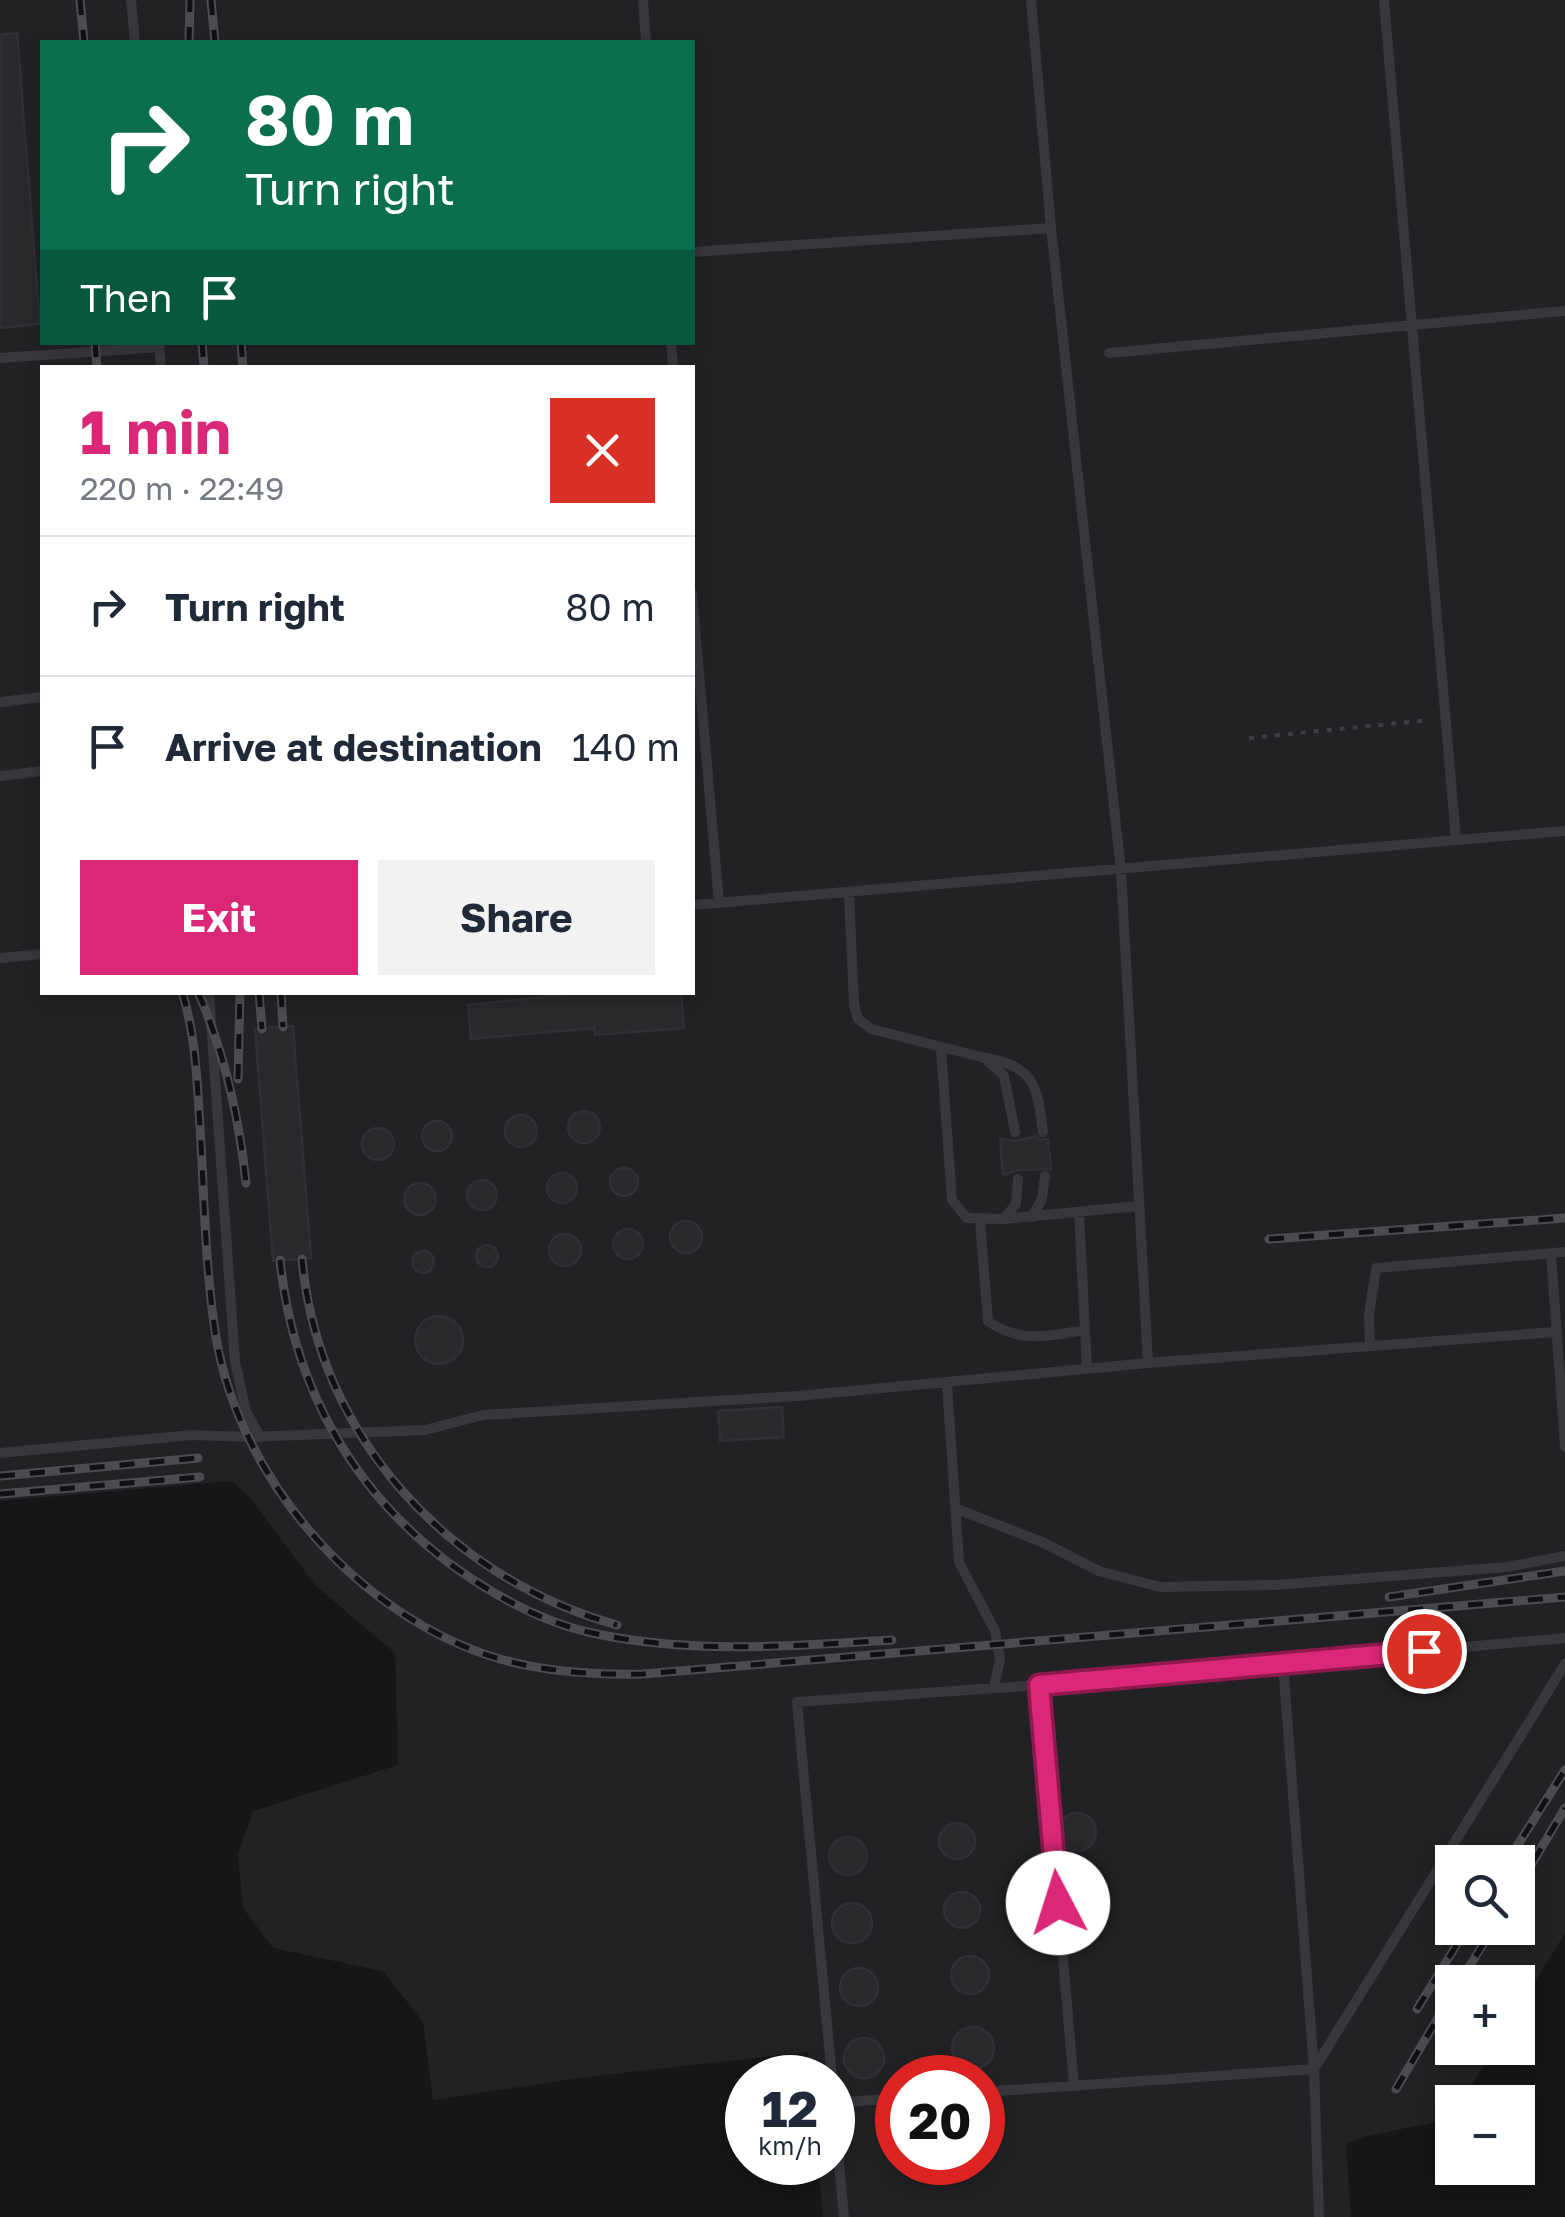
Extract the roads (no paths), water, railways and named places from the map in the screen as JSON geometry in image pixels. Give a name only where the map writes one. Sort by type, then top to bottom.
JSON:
[{"type":"lane","points":[[131,0],[135,40]]},
{"type":"lane","points":[[642,0],[646,40]]},
{"type":"lane","points":[[1032,0],[1051,228],[1120,871],[1148,1363]]},
{"type":"lane","points":[[1384,0],[1456,840]]},
{"type":"lane","points":[[695,252],[1051,228]]},
{"type":"lane","points":[[1110,353],[1565,311]]},
{"type":"lane","points":[[0,358],[160,345]]},
{"type":"lane","points":[[695,628],[719,903]]},
{"type":"lane","points":[[0,702],[40,698]]},
{"type":"lane","points":[[0,776],[40,772]]},
{"type":"lane","points":[[695,905],[1565,832]]},
{"type":"lane","points":[[849,893],[854,1006],[858,1019],[871,1029],[941,1049],[1012,1063],[1029,1074],[1039,1096],[1043,1132]]},
{"type":"lane","points":[[0,958],[40,954]]},
{"type":"lane","points":[[208,995],[237,1380],[246,1411],[260,1437]]},
{"type":"lane","points":[[941,1049],[952,1200],[967,1218],[1004,1219],[1138,1206]]},
{"type":"lane","points":[[985,1058],[1004,1076],[1015,1132]]},
{"type":"lane","points":[[1032,1217],[1042,1199],[1045,1176]]},
{"type":"lane","points":[[1004,1219],[1016,1204],[1018,1180]]},
{"type":"lane","points":[[1078,1213],[1088,1368]]},
{"type":"lane","points":[[980,1220],[988,1321],[1006,1334],[1023,1336],[1086,1330]]},
{"type":"lane","points":[[1370,1346],[1369,1315],[1376,1268],[1565,1252]]},
{"type":"lane","points":[[1551,1254],[1565,1447]]},
{"type":"lane","points":[[0,1453],[192,1435],[260,1437],[425,1430],[483,1415],[947,1384],[1088,1368],[1555,1332]]},
{"type":"lane","points":[[947,1384],[959,1562],[990,1616],[1000,1659],[994,1687]]},
{"type":"lane","points":[[957,1510],[1042,1542],[1099,1571],[1173,1588],[1276,1585],[1507,1567],[1565,1556]]},
{"type":"lane","points":[[830,2055],[797,1702],[1039,1685],[1565,1638]]},
{"type":"lane","points":[[1283,1664],[1314,2069],[1319,2217]]},
{"type":"lane","points":[[1314,2069],[1565,1664]]},
{"type":"lane","points":[[1039,1685],[1074,2086]]},
{"type":"lane","points":[[1005,2090],[1314,2069]]},
{"type":"lane","points":[[841,2185],[844,2217]]},
{"type":"railway","points":[[80,0],[84,40]]},
{"type":"railway","points":[[189,40],[190,0]]},
{"type":"railway","points":[[211,0],[215,40]]},
{"type":"railway","points":[[95,345],[97,365]]},
{"type":"railway","points":[[202,345],[204,365]]},
{"type":"railway","points":[[241,345],[243,365]]},
{"type":"railway","points":[[183,995],[195,1059],[214,1324],[226,1379],[246,1433],[275,1484],[310,1532],[351,1574],[397,1610],[447,1639],[535,1667],[643,1674],[1565,1597]]},
{"type":"railway","points":[[199,995],[230,1086],[246,1183]]},
{"type":"railway","points":[[238,1079],[240,995]]},
{"type":"railway","points":[[259,995],[262,1029]]},
{"type":"railway","points":[[281,995],[283,1027]]},
{"type":"railway","points":[[1269,1239],[1565,1218]]},
{"type":"railway","points":[[302,1259],[313,1324],[334,1384],[364,1440],[402,1491],[447,1535],[499,1573],[556,1603],[617,1625]]},
{"type":"railway","points":[[280,1260],[299,1352],[336,1436],[389,1509],[423,1542],[476,1582],[560,1624],[633,1640],[744,1647],[892,1640]]},
{"type":"railway","points":[[0,1476],[198,1458]]},
{"type":"railway","points":[[0,1494],[200,1477]]},
{"type":"railway","points":[[1389,1597],[1565,1571]]},
{"type":"railway","points":[[1518,1845],[1565,1770]]},
{"type":"railway","points":[[1535,1858],[1565,1808]]},
{"type":"railway","points":[[1417,2009],[1457,1945]]},
{"type":"railway","points":[[1470,1965],[1483,1945]]},
{"type":"railway","points":[[1396,2089],[1435,2023]]}]
